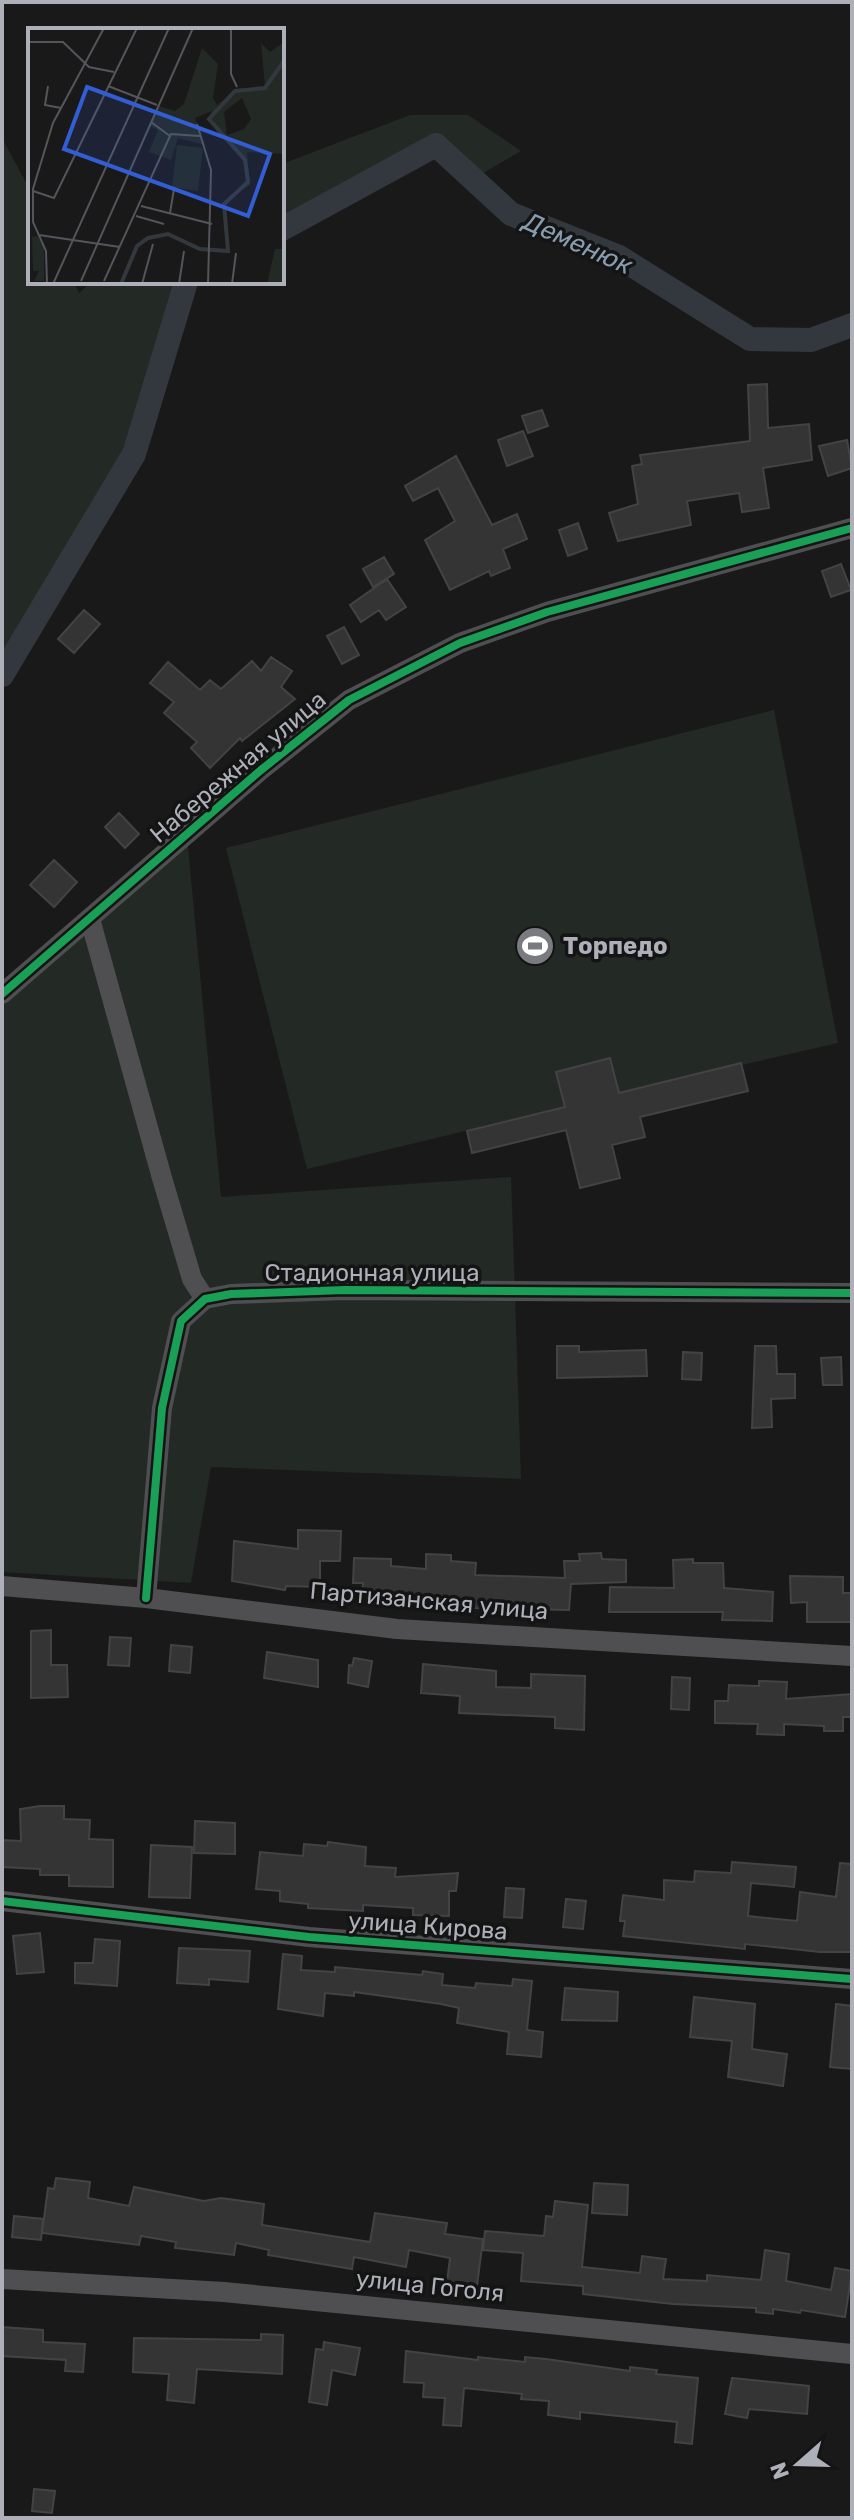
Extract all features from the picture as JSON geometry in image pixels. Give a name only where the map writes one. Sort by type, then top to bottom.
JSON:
[{"type":"street","name":"Набережная улица","points":[[2,994],[261,770],[349,700],[411,666],[460,643],[547,612],[852,528]]},
{"type":"street","points":[[90,919],[192,1279],[205,1299],[181,1321],[162,1408],[146,1598]]},
{"type":"street","name":"Стадионная улица","points":[[205,1299],[231,1294],[345,1290],[852,1293]]},
{"type":"street","name":"Партизанская улица","points":[[2,1586],[146,1598],[397,1629],[852,1656]]},
{"type":"street","name":"улица Кирова","points":[[2,1901],[309,1937],[852,1979]]},
{"type":"street","name":"улица Гоголя","points":[[2,2279],[224,2292],[852,2354]]},
{"type":"shaded area","points":[[410,115],[468,115],[521,151],[473,179],[436,145],[284,228],[284,163]]},
{"type":"shaded area","points":[[2,138],[28,186],[28,284],[75,284],[79,293],[89,284],[185,284],[134,454],[2,675]]},
{"type":"shaded area","name":"Торпедо","points":[[774,710],[838,1043],[619,1093],[610,1058],[556,1072],[565,1107],[307,1169],[226,848]]},
{"type":"shaded area","points":[[187,836],[221,1197],[511,1177],[521,1479],[211,1467],[191,1583],[2,1572],[2,987]]},
{"type":"building","points":[[767,384],[768,428],[809,424],[812,460],[763,468],[769,508],[742,512],[739,493],[687,501],[691,525],[618,541],[609,513],[638,504],[632,466],[642,464],[640,455],[750,441],[748,385]]},
{"type":"building","points":[[542,410],[548,426],[528,433],[522,416]]},
{"type":"building","points":[[523,431],[533,456],[507,466],[498,440]]},
{"type":"building","points":[[847,440],[852,468],[828,476],[819,446]]},
{"type":"building","points":[[456,456],[492,525],[517,514],[527,539],[503,549],[510,568],[491,576],[489,571],[450,590],[425,540],[455,521],[438,488],[413,501],[405,486]]},
{"type":"building","points":[[578,523],[587,549],[568,556],[559,530]]},
{"type":"building","points":[[384,557],[394,574],[373,587],[363,569]]},
{"type":"building","points":[[841,564],[851,590],[831,597],[822,571]]},
{"type":"building","points":[[387,579],[406,607],[386,620],[379,610],[361,622],[350,605]]},
{"type":"building","points":[[84,610],[100,624],[74,653],[58,639]]},
{"type":"building","points":[[344,627],[359,655],[342,664],[327,636]]},
{"type":"building","points":[[271,657],[292,671],[281,687],[295,699],[242,741],[240,738],[210,768],[191,748],[197,742],[164,713],[174,702],[150,683],[168,662],[200,690],[210,680],[221,689],[252,661],[261,671]]},
{"type":"building","points":[[119,813],[139,834],[125,848],[105,827]]},
{"type":"building","points":[[54,860],[77,882],[54,907],[30,885]]},
{"type":"building","points":[[610,1058],[619,1093],[741,1063],[748,1091],[640,1117],[645,1137],[612,1145],[620,1178],[580,1188],[566,1130],[472,1153],[467,1131],[565,1107],[556,1072]]},
{"type":"building","points":[[557,1346],[579,1346],[579,1352],[646,1350],[647,1376],[557,1378]]},
{"type":"building","points":[[755,1346],[776,1346],[777,1374],[795,1374],[795,1398],[771,1399],[772,1427],[752,1428]]},
{"type":"building","points":[[683,1352],[702,1353],[701,1380],[682,1379]]},
{"type":"building","points":[[841,1357],[842,1385],[823,1385],[821,1358]]},
{"type":"building","points":[[298,1530],[341,1531],[340,1561],[320,1561],[320,1587],[286,1586],[285,1590],[232,1581],[234,1541],[298,1549]]},
{"type":"building","points":[[601,1553],[602,1559],[626,1560],[626,1582],[571,1584],[569,1610],[473,1608],[454,1606],[455,1600],[362,1596],[363,1583],[353,1583],[354,1558],[391,1559],[391,1566],[426,1569],[426,1554],[451,1555],[451,1561],[476,1563],[475,1575],[565,1578],[564,1561],[580,1561],[579,1554]]},
{"type":"building","points":[[693,1559],[693,1563],[723,1563],[724,1588],[773,1592],[772,1621],[722,1620],[723,1612],[609,1612],[610,1587],[674,1588],[673,1560]]},
{"type":"building","points":[[790,1576],[843,1577],[843,1593],[852,1593],[852,1622],[807,1622],[807,1602],[791,1603]]},
{"type":"building","points":[[51,1630],[51,1665],[67,1665],[68,1697],[31,1698],[31,1631]]},
{"type":"building","points":[[110,1637],[131,1638],[129,1666],[108,1665]]},
{"type":"building","points":[[171,1645],[192,1647],[190,1673],[169,1671]]},
{"type":"building","points":[[267,1652],[318,1660],[318,1687],[264,1678]]},
{"type":"building","points":[[354,1658],[372,1661],[368,1687],[348,1683],[349,1665],[352,1666]]},
{"type":"building","points":[[423,1664],[496,1671],[496,1687],[531,1688],[531,1674],[585,1676],[584,1730],[555,1728],[555,1717],[459,1713],[460,1696],[421,1693]]},
{"type":"building","points":[[672,1677],[690,1678],[689,1710],[671,1709]]},
{"type":"building","points":[[759,1681],[787,1682],[786,1699],[852,1694],[852,1717],[843,1717],[843,1731],[824,1731],[824,1726],[784,1724],[784,1735],[757,1734],[758,1724],[715,1723],[715,1701],[728,1701],[729,1685],[759,1686]]},
{"type":"building","points":[[64,1806],[64,1819],[90,1820],[89,1839],[113,1840],[113,1887],[69,1886],[69,1875],[40,1875],[40,1869],[2,1867],[2,1840],[21,1841],[20,1809]]},
{"type":"building","points":[[195,1821],[235,1823],[235,1854],[194,1853]]},
{"type":"building","points":[[328,1842],[366,1847],[365,1866],[396,1868],[395,1877],[458,1873],[456,1891],[449,1891],[449,1916],[413,1915],[413,1908],[363,1905],[363,1911],[308,1908],[308,1904],[280,1901],[280,1891],[256,1889],[260,1852],[303,1856],[304,1844],[327,1846]]},
{"type":"building","points":[[151,1845],[192,1847],[190,1898],[149,1897]]},
{"type":"building","points":[[732,1862],[796,1867],[794,1887],[751,1883],[748,1916],[797,1921],[800,1892],[836,1897],[840,1863],[852,1864],[852,1952],[745,1944],[745,1949],[623,1936],[625,1921],[620,1921],[623,1895],[664,1900],[664,1880],[694,1882],[695,1871],[731,1873]]},
{"type":"building","points":[[506,1888],[524,1889],[522,1918],[504,1917]]},
{"type":"building","points":[[566,1899],[586,1901],[583,1929],[563,1927]]},
{"type":"building","points":[[40,1933],[44,1972],[17,1974],[13,1936]]},
{"type":"building","points":[[95,1939],[120,1941],[117,1986],[75,1983],[75,1963],[93,1963]]},
{"type":"building","points":[[179,1948],[250,1951],[248,1982],[209,1979],[209,1985],[177,1983]]},
{"type":"building","points":[[283,1954],[302,1956],[301,1970],[335,1972],[335,1967],[422,1975],[423,1971],[443,1974],[442,1985],[475,1988],[476,1983],[512,1986],[513,1979],[532,1981],[527,2030],[543,2032],[541,2057],[507,2054],[509,2032],[457,2023],[459,2008],[441,2004],[354,1992],[354,1996],[325,1993],[323,2016],[278,2009]]},
{"type":"building","points":[[565,1988],[618,1992],[617,2021],[562,2020]]},
{"type":"building","points":[[694,1997],[755,2004],[752,2049],[787,2054],[783,2086],[728,2077],[732,2041],[690,2037]]},
{"type":"building","points":[[836,2004],[852,2006],[852,2069],[830,2067]]},
{"type":"building","points":[[56,2178],[90,2182],[88,2198],[129,2206],[134,2187],[204,2201],[221,2198],[264,2204],[262,2225],[370,2242],[375,2213],[447,2223],[445,2234],[483,2239],[477,2286],[447,2282],[450,2258],[409,2250],[406,2267],[354,2257],[352,2269],[268,2255],[269,2250],[236,2243],[234,2255],[175,2248],[176,2242],[141,2236],[139,2245],[42,2233],[48,2188],[54,2189]]},
{"type":"building","points":[[594,2183],[628,2185],[627,2215],[592,2213]]},
{"type":"building","points":[[555,2201],[588,2205],[582,2267],[640,2273],[642,2256],[666,2259],[663,2279],[707,2281],[707,2275],[761,2280],[765,2250],[789,2254],[786,2281],[831,2290],[835,2268],[852,2271],[845,2317],[801,2310],[800,2313],[773,2309],[773,2314],[756,2312],[756,2308],[673,2304],[583,2294],[583,2286],[521,2281],[523,2253],[483,2250],[485,2231],[544,2236],[546,2216],[553,2217]]},
{"type":"building","points":[[14,2216],[43,2219],[41,2240],[12,2237]]},
{"type":"building","points":[[2,2327],[43,2330],[43,2342],[85,2344],[83,2372],[65,2371],[66,2360],[2,2356]]},
{"type":"building","points":[[261,2334],[283,2335],[282,2374],[197,2369],[194,2403],[167,2400],[169,2374],[133,2372],[134,2338],[261,2340]]},
{"type":"building","points":[[324,2342],[360,2348],[355,2375],[332,2370],[327,2405],[309,2402],[316,2349],[323,2350]]},
{"type":"building","points":[[406,2351],[478,2360],[478,2357],[525,2362],[525,2357],[630,2371],[630,2367],[657,2370],[656,2374],[698,2378],[692,2444],[675,2442],[677,2422],[580,2412],[580,2419],[548,2415],[549,2401],[521,2399],[522,2394],[464,2388],[461,2426],[443,2425],[445,2398],[423,2397],[424,2383],[404,2382]]},
{"type":"building","points":[[732,2378],[809,2386],[807,2414],[749,2409],[747,2418],[725,2414]]},
{"type":"building","points":[[34,2489],[55,2491],[52,2513],[32,2511]]},
{"type":"waterway","name":"Деменюк","points":[[284,228],[436,145],[511,214],[619,257],[750,339],[811,340],[852,325]]},
{"type":"waterway","name":"Деменюк","points":[[2,675],[134,454],[185,284]]},
{"type":"cycle path","points":[[2,994],[261,770],[349,700],[460,643],[547,612],[852,528]]},
{"type":"cycle path","points":[[146,1598],[162,1408],[181,1321],[205,1299],[231,1294],[345,1290],[852,1293]]},
{"type":"cycle path","points":[[2,1901],[309,1937],[852,1979]]},
{"type":"place","name":"Торпедо","points":[[535,946]]}]
